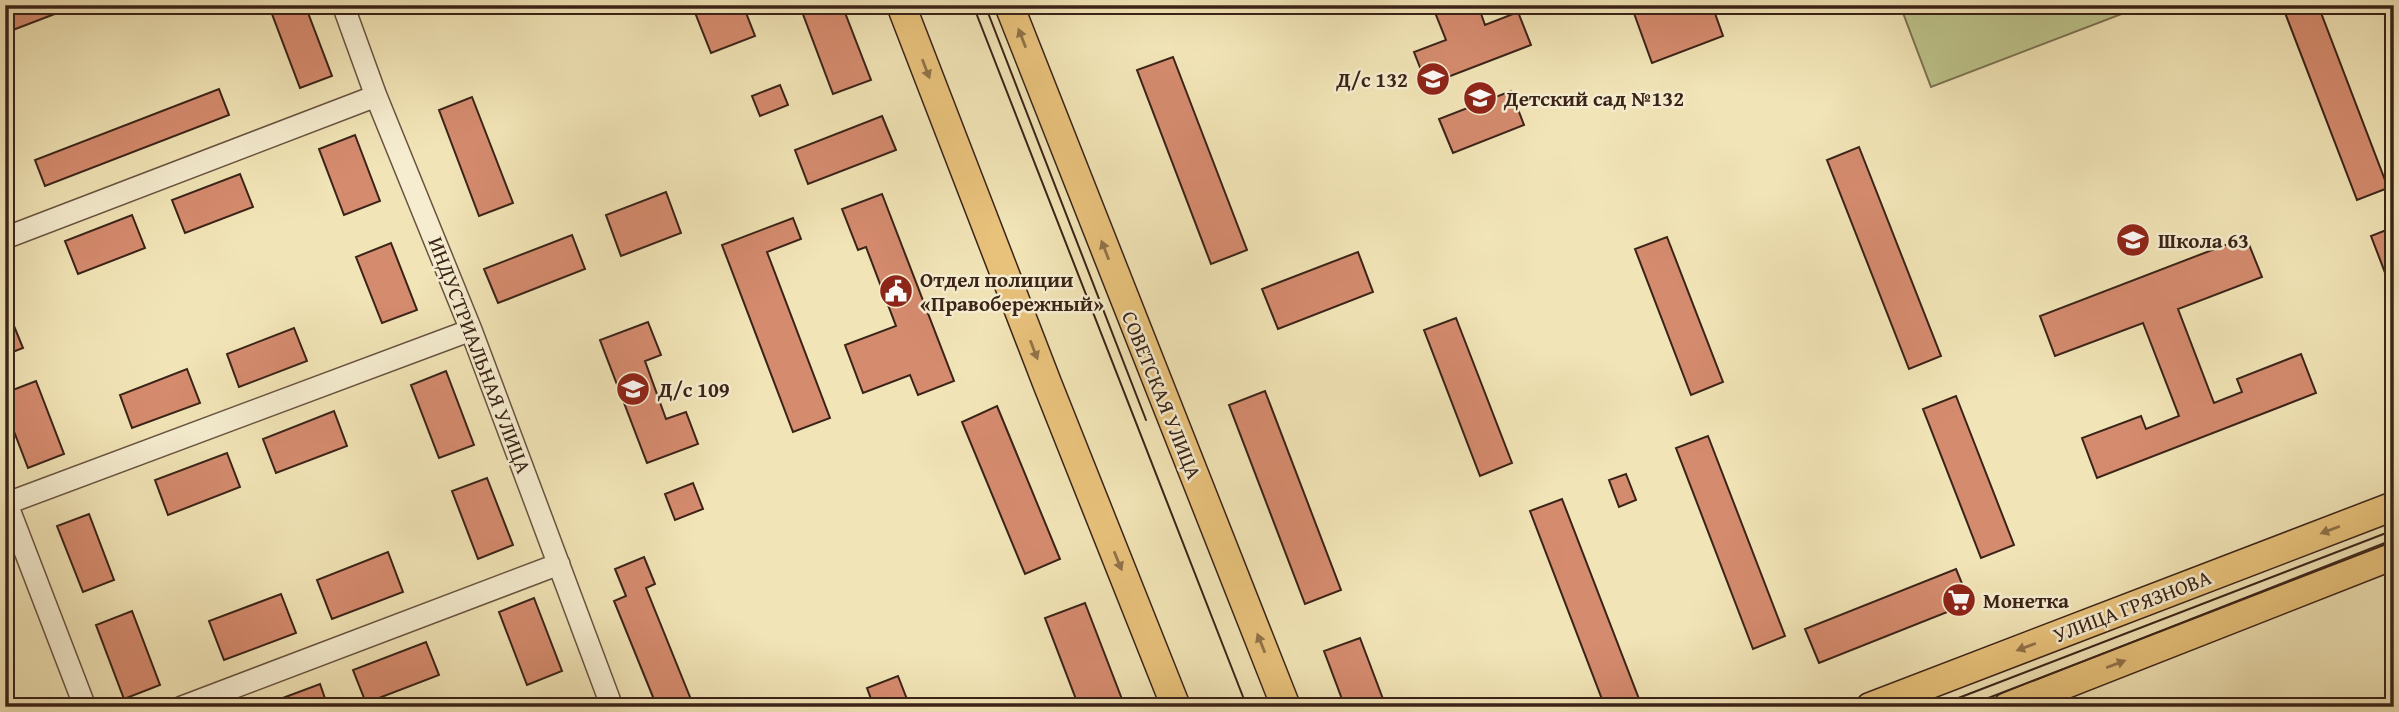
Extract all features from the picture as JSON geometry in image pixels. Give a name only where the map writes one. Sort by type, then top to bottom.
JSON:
[{"type":"main road","points":[[901,5],[1176,707]]},
{"type":"main road","name":"СОВЕТСКАЯ УЛИЦА","points":[[1009,5],[1286,707]]},
{"type":"main road","name":"УЛИЦА ГРЯЗНОВА","points":[[1870,707],[2394,506]]},
{"type":"main road","points":[[2007,707],[2394,555]]},
{"type":"street","name":"ИНДУСТРИАЛЬНАЯ УЛИЦА","points":[[342,5],[471,330],[612,707]]},
{"type":"street","points":[[5,238],[376,96]]},
{"type":"street","points":[[85,707],[6,502],[471,330]]},
{"type":"street","points":[[182,707],[559,564]]},
{"type":"green space","points":[[1900,5],[2145,5],[1931,87]]},
{"type":"building","points":[[5,5],[73,5],[73,7],[5,33]]},
{"type":"building","points":[[295,5],[305,5],[332,76],[300,88],[272,14]]},
{"type":"building","points":[[692,5],[743,5],[755,36],[711,53]]},
{"type":"building","points":[[811,5],[842,5],[871,80],[833,94],[801,9]]},
{"type":"building","points":[[1432,5],[1478,5],[1485,25],[1518,12],[1531,45],[1427,85],[1414,52],[1446,40]]},
{"type":"building","points":[[1631,5],[1712,5],[1723,36],[1652,63]]},
{"type":"building","points":[[2282,5],[2318,5],[2388,188],[2357,200]]},
{"type":"building","points":[[1173,57],[1247,250],[1211,264],[1137,70]]},
{"type":"building","points":[[780,85],[788,105],[760,116],[752,96]]},
{"type":"building","points":[[219,89],[229,115],[45,186],[35,160]]},
{"type":"building","points":[[1511,91],[1524,125],[1453,153],[1439,119]]},
{"type":"building","points":[[472,97],[513,203],[479,216],[439,110]]},
{"type":"building","points":[[882,116],[896,150],[808,184],[795,150]]},
{"type":"building","points":[[355,135],[380,201],[344,215],[319,149]]},
{"type":"building","points":[[1859,147],[1941,356],[1909,369],[1827,160]]},
{"type":"building","points":[[240,174],[253,207],[185,233],[172,200]]},
{"type":"building","points":[[666,192],[681,233],[621,256],[606,215]]},
{"type":"building","points":[[882,194],[954,381],[918,395],[910,375],[863,393],[845,345],[896,326],[866,247],[858,250],[842,209]]},
{"type":"building","points":[[132,215],[145,248],[78,274],[65,241]]},
{"type":"building","points":[[793,218],[801,239],[767,252],[830,418],[793,432],[722,245]]},
{"type":"building","points":[[2394,227],[2394,291],[2392,291],[2371,236]]},
{"type":"building","points":[[572,235],[585,269],[498,303],[484,269]]},
{"type":"building","points":[[1667,237],[1723,382],[1691,395],[1635,249]]},
{"type":"building","name":"Школа 63","points":[[2246,237],[2262,277],[2178,309],[2214,403],[2242,392],[2237,379],[2301,354],[2316,393],[2097,478],[2082,438],[2141,416],[2146,429],[2179,416],[2143,323],[2055,356],[2040,316]]},
{"type":"building","points":[[391,243],[417,310],[382,323],[356,257]]},
{"type":"building","points":[[1358,252],[1373,292],[1278,329],[1262,289]]},
{"type":"building","points":[[5,304],[23,348],[5,355]]},
{"type":"building","points":[[1456,318],[1512,463],[1480,476],[1424,330]]},
{"type":"building","points":[[648,322],[661,355],[645,361],[666,419],[686,412],[698,444],[647,463],[600,340]]},
{"type":"building","points":[[294,328],[307,361],[239,387],[227,354]]},
{"type":"building","points":[[187,369],[200,403],[132,428],[120,395]]},
{"type":"building","points":[[446,371],[474,445],[439,458],[411,385]]},
{"type":"building","points":[[36,381],[64,454],[28,468],[5,408],[5,393]]},
{"type":"building","points":[[1265,391],[1341,590],[1305,604],[1229,405]]},
{"type":"building","points":[[1956,396],[2014,545],[1981,558],[1923,409]]},
{"type":"building","points":[[997,406],[1060,559],[1025,574],[962,422]]},
{"type":"building","points":[[334,411],[347,446],[276,473],[263,439]]},
{"type":"building","points":[[1708,436],[1785,636],[1753,649],[1676,448]]},
{"type":"building","points":[[227,453],[240,487],[168,515],[155,480]]},
{"type":"building","points":[[1626,474],[1636,500],[1619,507],[1609,480]]},
{"type":"building","points":[[487,478],[513,545],[478,559],[452,491]]},
{"type":"building","points":[[693,483],[703,509],[675,520],[665,494]]},
{"type":"building","points":[[1562,499],[1639,699],[1618,707],[1605,707],[1530,511]]},
{"type":"building","points":[[89,514],[114,580],[83,592],[57,526]]},
{"type":"building","points":[[388,552],[403,592],[332,619],[317,580]]},
{"type":"building","points":[[644,557],[655,584],[646,588],[694,707],[657,707],[614,601],[626,596],[615,569]]},
{"type":"building","points":[[1956,569],[1970,603],[1819,663],[1805,629]]},
{"type":"building","points":[[281,594],[296,633],[224,660],[209,621]]},
{"type":"building","points":[[534,598],[562,671],[527,685],[499,612]]},
{"type":"building","points":[[1085,603],[1125,707],[1079,707],[1045,618]]},
{"type":"building","points":[[132,611],[160,685],[124,699],[96,625]]},
{"type":"building","points":[[1360,638],[1386,707],[1345,707],[1324,651]]},
{"type":"building","points":[[426,642],[439,675],[366,703],[353,670]]},
{"type":"building","points":[[898,676],[910,707],[874,707],[867,688]]},
{"type":"building","points":[[320,684],[328,707],[264,707],[264,705]]},
{"type":"tram line","points":[[973,5],[1247,707]]},
{"type":"tram line","points":[[985,5],[1146,420]]},
{"type":"tram line","points":[[1935,707],[2394,530]]},
{"type":"tram line","points":[[1965,707],[2394,541]]},
{"type":"place","name":"Д/с 132","points":[[1433,79]]},
{"type":"place","name":"Детский сад №132","points":[[1480,98]]},
{"type":"place","name":"Школа 63","points":[[2133,240]]},
{"type":"place","name":"Отдел полиции «Правобережный»","points":[[896,291]]},
{"type":"place","name":"Д/с 109","points":[[633,389]]},
{"type":"place","name":"Монетка","points":[[1959,600]]}]
